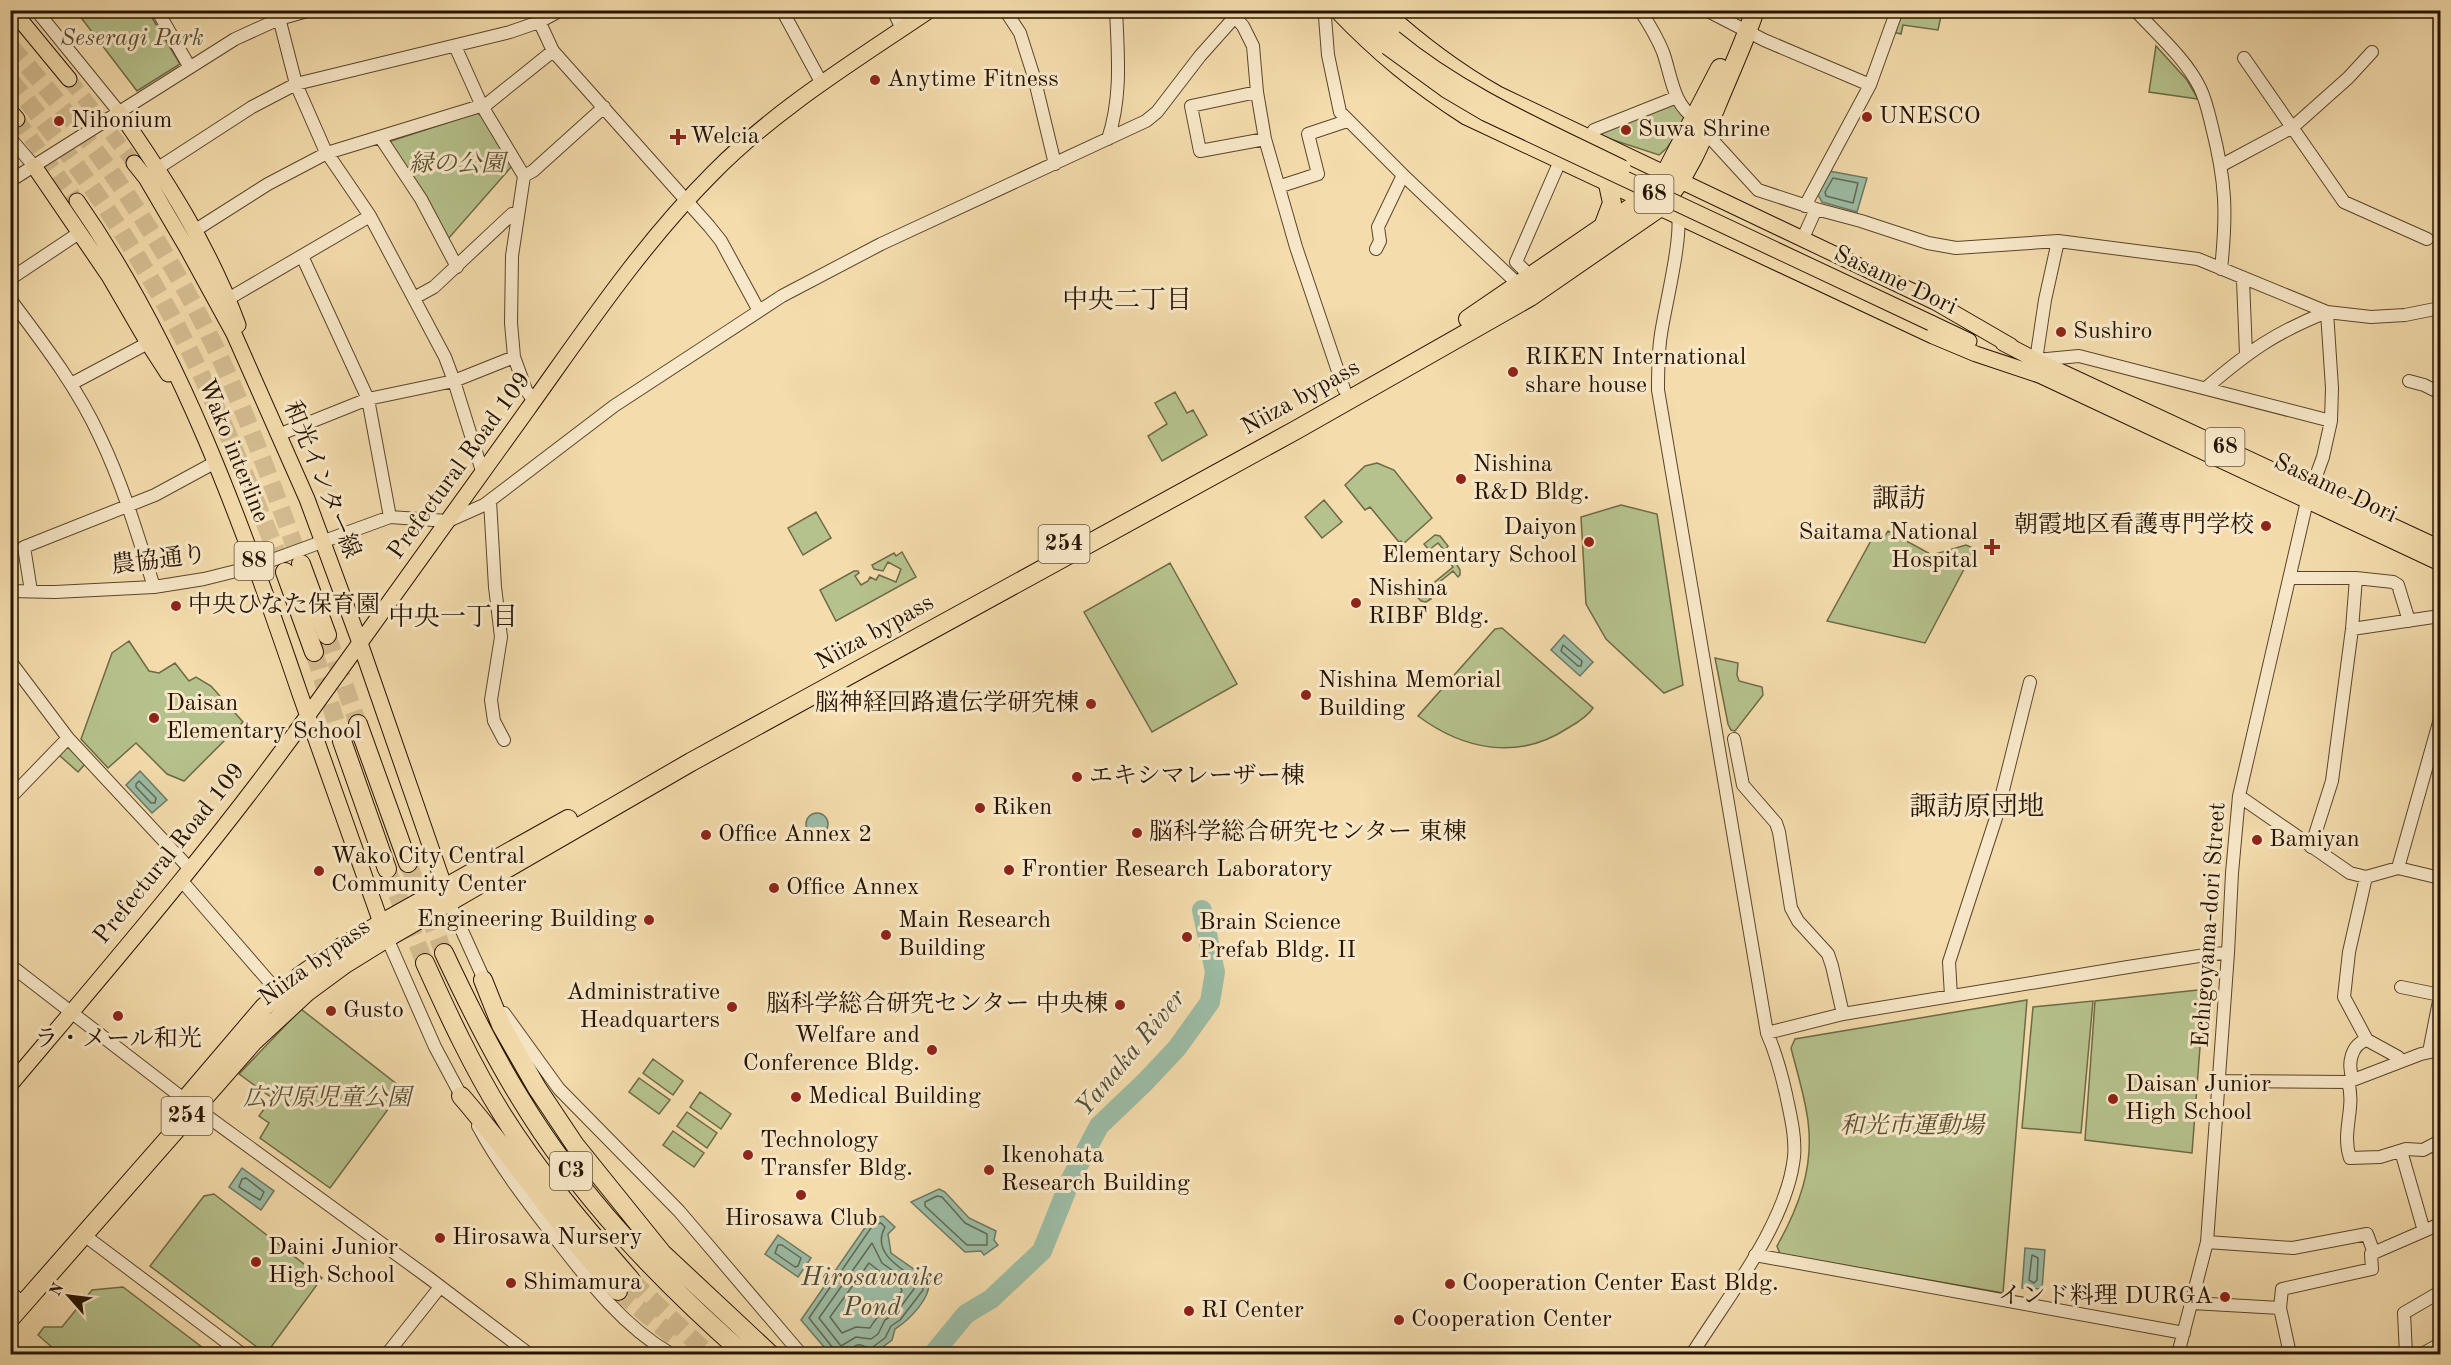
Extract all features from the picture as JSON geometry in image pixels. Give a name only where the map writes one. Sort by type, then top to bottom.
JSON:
[{"type":"highway","name":"Niiza bypass","points":[[447,895],[1530,297],[1659,208],[1700,125],[1743,23],[1755,10]]},
{"type":"highway","name":"Niiza bypass","points":[[10,1319],[84,1235],[190,1104],[246,1027],[279,993],[343,946],[384,931],[1465,321],[1642,200],[1673,183]]},
{"type":"highway","points":[[1603,227],[1612,203],[1608,184]]},
{"type":"highway","points":[[314,652],[293,568],[327,635]]},
{"type":"highway","points":[[358,724],[408,863]]},
{"type":"highway","points":[[342,741],[387,869]]},
{"type":"highway","name":"Niiza bypass","points":[[12,1298],[190,1104],[290,1006],[384,931]]},
{"type":"highway","name":"C3","points":[[444,953],[489,1045],[521,1100],[561,1159],[607,1218],[659,1275],[744,1354]]},
{"type":"highway","name":"C3","points":[[425,963],[502,1114],[625,1285],[564,1229],[488,1127],[461,1096]]},
{"type":"highway","points":[[483,980],[501,1024],[537,1088],[575,1145],[662,1253],[770,1354]]},
{"type":"main road","name":"Prefectural Road 109","points":[[10,1085],[186,875],[308,716],[482,471],[616,286],[659,231],[751,137],[821,82],[930,10]]},
{"type":"main road","points":[[1336,10],[1367,44],[1417,85],[1466,117],[1933,336],[1976,354],[2042,376]]},
{"type":"main road","name":"Sasame Dori","points":[[1349,10],[1390,43],[1474,94],[1931,317],[2042,376],[2310,494],[2440,548]]},
{"type":"main road","name":"Sasame Dori","points":[[1366,10],[1390,43]]},
{"type":"main road","points":[[1384,10],[1428,49],[1464,75],[1498,94],[1590,137],[1673,183],[1729,204],[1935,302],[2011,346]]},
{"type":"main road","points":[[18,17],[69,80]]},
{"type":"main road","points":[[119,112],[158,168],[194,231],[228,298],[255,379]]},
{"type":"main road","name":"和光インター線","points":[[134,163],[146,178],[188,248],[255,379],[324,540],[447,895]]},
{"type":"main road","name":"88","points":[[34,166],[109,276],[148,344],[192,408]]},
{"type":"main road","name":"Wako interline","points":[[77,201],[141,305],[192,408],[256,566],[384,931]]},
{"type":"main road","points":[[1716,234],[1708,222],[1711,215],[1716,207],[1729,204]]},
{"type":"main road","name":"Sasame Dori","points":[[1931,317],[2011,346],[2310,494],[2440,564]]},
{"type":"street","points":[[36,10],[119,112]]},
{"type":"street","points":[[156,10],[189,66]]},
{"type":"street","points":[[10,181],[235,39],[278,15],[311,10]]},
{"type":"street","points":[[158,168],[244,112],[296,84],[455,46],[537,16],[561,10]]},
{"type":"street","points":[[782,10],[821,82]]},
{"type":"street","points":[[893,10],[902,29]]},
{"type":"street","points":[[1005,10],[1020,33],[1034,77],[1054,164]]},
{"type":"street","points":[[1108,139],[1114,122],[1119,90],[1116,10]]},
{"type":"street","points":[[1329,10],[1325,17],[1328,55],[1337,103],[1347,121],[1402,176],[1525,281]]},
{"type":"street","points":[[1706,10],[1743,23],[1870,85]]},
{"type":"street","points":[[1803,238],[1810,208],[1870,85],[1897,10]]},
{"type":"street","points":[[2135,10],[2187,68],[2200,88],[2222,165],[2226,203],[2221,268]]},
{"type":"street","points":[[1643,11],[1656,35],[1677,97],[1758,190],[1810,208],[1861,220],[1928,243],[1956,248],[2058,241],[2198,259],[2244,280],[2327,312],[2371,317],[2405,315],[2440,308]]},
{"type":"street","points":[[448,521],[490,501],[615,406],[782,296],[881,244],[1146,121],[1157,112],[1234,13],[1253,46],[1257,92],[1265,138],[1281,186],[1296,247],[1344,388]]},
{"type":"street","points":[[278,15],[296,84],[327,153],[370,216],[445,357],[482,471]]},
{"type":"street","points":[[537,16],[553,51],[687,200],[720,242],[759,311]]},
{"type":"street","points":[[455,46],[482,106],[524,176],[512,256],[511,323],[514,357],[526,390],[534,401]]},
{"type":"street","points":[[194,231],[268,184],[327,153],[488,104],[553,51]]},
{"type":"street","points":[[2222,165],[2293,127],[2348,78],[2372,52]]},
{"type":"street","points":[[2244,58],[2344,202],[2427,239]]},
{"type":"street","points":[[1257,92],[1191,106],[1200,151],[1265,138]]},
{"type":"street","points":[[1590,137],[1594,130],[1677,97]]},
{"type":"street","points":[[524,176],[533,171],[604,107]]},
{"type":"street","points":[[1281,186],[1318,174],[1308,134],[1347,121]]},
{"type":"street","points":[[380,137],[421,199],[457,267]]},
{"type":"street","points":[[10,138],[34,166]]},
{"type":"street","points":[[1525,281],[1516,262],[1560,161]]},
{"type":"street","points":[[1376,249],[1380,241],[1378,227],[1402,176]]},
{"type":"street","points":[[1673,183],[1680,217],[1657,365],[1658,390],[1767,1033],[1778,1058],[1790,1111],[1794,1155],[1785,1199],[1755,1255],[1692,1354]]},
{"type":"street","points":[[414,298],[434,286],[512,214],[518,213]]},
{"type":"street","points":[[228,298],[370,216]]},
{"type":"street","points":[[10,279],[79,233]]},
{"type":"street","points":[[2058,241],[2036,360],[2079,356],[2331,421]]},
{"type":"street","points":[[302,256],[368,399],[390,518]]},
{"type":"street","points":[[2244,280],[2246,354]]},
{"type":"street","points":[[10,299],[71,384],[100,436],[129,506],[154,587]]},
{"type":"street","points":[[2206,388],[2269,338],[2327,312]]},
{"type":"street","name":"Echigoyama-dori Street","points":[[2178,1354],[2207,1242],[2220,1081],[2232,873],[2240,796],[2310,494],[2331,421],[2332,388],[2327,312]]},
{"type":"street","points":[[71,384],[148,344]]},
{"type":"street","points":[[278,435],[368,399],[454,381],[514,357]]},
{"type":"street","points":[[2409,381],[2440,393]]},
{"type":"street","points":[[30,591],[24,546],[129,506],[214,464]]},
{"type":"street","points":[[490,501],[495,587],[501,637],[491,700],[495,721],[504,740]]},
{"type":"street","name":"農協通り","points":[[10,591],[55,592],[154,587],[204,579],[256,566],[390,518],[448,521]]},
{"type":"street","points":[[2290,578],[2356,578],[2396,583],[2409,621]]},
{"type":"street","points":[[2311,847],[2332,781],[2352,629],[2356,578]]},
{"type":"street","points":[[2352,629],[2440,616]]},
{"type":"street","points":[[10,661],[68,738],[186,875],[279,993]]},
{"type":"street","points":[[1951,996],[1949,962],[1996,818],[2030,682]]},
{"type":"street","points":[[2398,868],[2440,719]]},
{"type":"street","points":[[10,798],[68,738]]},
{"type":"street","points":[[1734,739],[1743,784],[1776,823],[1791,908],[1798,921],[1828,954],[1843,1014]]},
{"type":"street","points":[[2240,796],[2350,873],[2366,878],[2398,868],[2440,878]]},
{"type":"street","points":[[2366,878],[2349,952],[2344,997],[2367,1040],[2398,1057],[2400,1062]]},
{"type":"street","points":[[447,895],[483,980],[524,1044],[559,1089],[679,1211],[801,1354]]},
{"type":"street","points":[[384,931],[435,1047],[493,1154],[581,1270],[625,1320],[671,1354]]},
{"type":"street","points":[[1767,1033],[1843,1014],[2180,958],[2228,953]]},
{"type":"street","points":[[10,965],[190,1104],[529,1354]]},
{"type":"street","points":[[2220,1081],[2350,1080],[2435,1051],[2440,995],[2402,987]]},
{"type":"street","points":[[2367,1040],[2359,1044],[2353,1052],[2350,1068],[2352,1097],[2346,1128],[2350,1158],[2380,1157],[2401,1151],[2423,1150],[2440,1141]]},
{"type":"street","points":[[2401,1151],[2424,1231]]},
{"type":"street","points":[[2290,1354],[2280,1308],[2283,1289],[2372,1269],[2370,1254],[2440,1224]]},
{"type":"street","points":[[2207,1242],[2293,1248],[2368,1234],[2374,1252]]},
{"type":"street","points":[[84,1235],[242,1354]]},
{"type":"street","points":[[1755,1255],[2184,1333]]},
{"type":"street","points":[[387,1354],[440,1287]]},
{"type":"street","points":[[2406,1354],[2404,1313],[2440,1292]]},
{"type":"street","points":[[2192,1303],[2280,1308]]},
{"type":"street","points":[[2422,1354],[2440,1344]]},
{"type":"green space","name":"Seseragi Park","points":[[76,11],[148,11],[180,64],[137,91]]},
{"type":"green space","points":[[1901,11],[1942,11],[1938,30],[1903,25],[1901,34],[1893,32]]},
{"type":"green space","points":[[2156,46],[2187,80],[2198,99],[2149,92]]},
{"type":"green space","points":[[1676,101],[1688,118],[1667,148],[1659,155],[1601,136],[1602,130]]},
{"type":"green space","name":"緑の公園","points":[[477,113],[482,116],[512,166],[448,239],[426,196],[391,141]]},
{"type":"green space","points":[[1175,392],[1187,413],[1193,410],[1207,435],[1162,461],[1148,436],[1167,424],[1155,403]]},
{"type":"green space","points":[[1377,463],[1394,470],[1432,518],[1403,544],[1370,507],[1365,510],[1345,485],[1365,466]]},
{"type":"green space","points":[[1324,500],[1342,522],[1322,538],[1305,517]]},
{"type":"green space","points":[[1621,505],[1657,514],[1683,685],[1664,693],[1606,639],[1586,604],[1581,517]]},
{"type":"green space","points":[[816,512],[831,538],[803,555],[788,528]]},
{"type":"green space","points":[[1888,531],[1932,555],[1966,545],[1973,548],[1973,552],[1925,643],[1827,621],[1873,537],[1882,541]]},
{"type":"green space","points":[[1435,535],[1440,536],[1448,546],[1445,551],[1438,543],[1429,550],[1424,544]]},
{"type":"green space","points":[[902,552],[916,577],[836,621],[820,590],[854,571],[859,573],[855,576],[861,585],[870,577],[876,580],[879,575],[896,582],[901,569],[888,562],[883,571],[874,569],[872,565],[894,553],[896,556]]},
{"type":"green space","points":[[1453,558],[1460,570],[1460,575],[1458,577],[1453,571],[1426,593],[1431,599],[1426,602],[1421,601],[1411,590],[1414,587],[1420,594],[1453,567],[1448,560]]},
{"type":"green space","points":[[1170,563],[1237,684],[1152,732],[1084,612]]},
{"type":"green space","points":[[1502,628],[1593,708],[1582,720],[1549,738],[1530,745],[1511,748],[1492,747],[1454,737],[1418,716],[1495,629]]},
{"type":"green space","points":[[129,641],[149,671],[159,673],[175,663],[189,681],[196,677],[211,686],[243,722],[184,781],[167,774],[136,743],[108,768],[81,739],[112,653]]},
{"type":"green space","points":[[1715,658],[1738,663],[1739,681],[1762,687],[1763,695],[1735,731],[1731,730],[1728,724]]},
{"type":"green space","points":[[66,745],[87,762],[78,772],[59,755]]},
{"type":"green space","points":[[2198,990],[2204,994],[2192,1153],[2085,1140],[2095,1001]]},
{"type":"green space","name":"和光市運動場","points":[[2027,1000],[2003,1293],[1780,1254],[1777,1246],[1798,1201],[1809,1154],[1807,1112],[1791,1048],[1795,1039]]},
{"type":"green space","points":[[2093,1001],[2081,1133],[2022,1128],[2033,1007]]},
{"type":"green space","name":"広沢原児童公園","points":[[301,1009],[403,1089],[330,1188],[260,1138],[269,1123],[259,1116],[272,1098],[239,1074]]},
{"type":"green space","points":[[653,1059],[683,1081],[673,1095],[643,1073]]},
{"type":"green space","points":[[639,1078],[670,1100],[659,1114],[629,1092]]},
{"type":"green space","points":[[700,1092],[731,1114],[721,1129],[690,1107]]},
{"type":"green space","points":[[687,1112],[717,1133],[707,1148],[677,1126]]},
{"type":"green space","points":[[673,1131],[704,1153],[694,1167],[663,1145]]},
{"type":"green space","points":[[214,1194],[322,1278],[266,1354],[150,1266],[204,1196]]},
{"type":"green space","points":[[123,1287],[211,1354],[52,1354],[55,1350],[38,1335],[44,1327],[62,1327],[92,1290]]},
{"type":"water","points":[[1829,171],[1867,178],[1857,212],[1822,202],[1817,193]]},
{"type":"water","points":[[1564,635],[1593,662],[1580,676],[1551,650]]},
{"type":"water","points":[[140,771],[167,800],[152,813],[126,785]]},
{"type":"water","points":[[817,813],[825,816],[828,824],[825,832],[817,835],[809,832],[806,824],[809,816]]},
{"type":"water","points":[[242,1168],[274,1191],[261,1210],[229,1187]]},
{"type":"water","points":[[939,1189],[945,1192],[969,1218],[996,1231],[994,1240],[998,1245],[984,1255],[981,1251],[965,1252],[911,1202]]},
{"type":"water","name":"Hirosawaike Pond","points":[[883,1216],[895,1227],[888,1234],[891,1253],[928,1279],[927,1293],[913,1314],[895,1329],[892,1340],[873,1354],[864,1354],[861,1349],[851,1354],[830,1354],[801,1320],[871,1219]]},
{"type":"water","points":[[778,1235],[811,1258],[798,1277],[765,1254]]},
{"type":"water","points":[[2025,1248],[2045,1250],[2042,1289],[2022,1288]]},
{"type":"waterway","name":"Yanaka River","points":[[933,1354],[966,1314],[991,1299],[1042,1251],[1071,1179],[1099,1126],[1177,1048],[1210,1002],[1215,972],[1202,910]]},
{"type":"tunnel","points":[[10,46],[43,84],[105,164],[134,205],[186,291],[210,336],[241,405],[301,564]]},
{"type":"tunnel","points":[[69,79],[134,163]]},
{"type":"tunnel","points":[[10,80],[35,110],[106,208],[169,311],[213,401],[285,572]]},
{"type":"tunnel","points":[[17,119],[77,201]]},
{"type":"tunnel","points":[[327,635],[358,724]]},
{"type":"tunnel","points":[[314,652],[342,741]]},
{"type":"tunnel","points":[[408,863],[444,953]]},
{"type":"tunnel","points":[[387,869],[425,963]]},
{"type":"tunnel","points":[[631,1280],[708,1354]]},
{"type":"tunnel","points":[[618,1291],[673,1336]]},
{"type":"place","name":"Anytime Fitness","points":[[875,80]]},
{"type":"place","name":"UNESCO","points":[[1867,117]]},
{"type":"place","name":"Nihonium","points":[[59,121]]},
{"type":"place","name":"Suwa Shrine","points":[[1626,130]]},
{"type":"place","name":"Welcia","points":[[678,137]]},
{"type":"place","name":"Sushiro","points":[[2061,332]]},
{"type":"place","name":"RIKEN International share house","points":[[1513,372]]},
{"type":"place","name":"Nishina R&D Bldg.","points":[[1461,479]]},
{"type":"place","name":"朝霞地区看護専門学校","points":[[2266,526]]},
{"type":"place","name":"Daiyon Elementary School","points":[[1589,542]]},
{"type":"place","name":"Saitama National Hospital","points":[[1992,547]]},
{"type":"place","name":"Nishina RIBF Bldg.","points":[[1356,603]]},
{"type":"place","name":"中央ひなた保育園","points":[[176,606]]},
{"type":"place","name":"Nishina Memorial Building","points":[[1306,695]]},
{"type":"place","name":"脳神経回路遺伝学研究棟","points":[[1091,704]]},
{"type":"place","name":"Daisan Elementary School","points":[[154,718]]},
{"type":"place","name":"エキシマレーザー棟","points":[[1077,777]]},
{"type":"place","name":"Riken","points":[[980,808]]},
{"type":"place","name":"脳科学総合研究センター 東棟","points":[[1137,833]]},
{"type":"place","name":"Office Annex 2","points":[[706,835]]},
{"type":"place","name":"Bamiyan","points":[[2257,840]]},
{"type":"place","name":"Frontier Research Laboratory","points":[[1009,870]]},
{"type":"place","name":"Wako City Central Community Center","points":[[319,871]]},
{"type":"place","name":"Office Annex","points":[[774,888]]},
{"type":"place","name":"Engineering Building","points":[[649,920]]},
{"type":"place","name":"Main Research Building","points":[[886,935]]},
{"type":"place","name":"Brain Science Prefab Bldg. II","points":[[1187,937]]},
{"type":"place","name":"脳科学総合研究センター 中央棟","points":[[1120,1005]]},
{"type":"place","name":"Administrative Headquarters","points":[[732,1007]]},
{"type":"place","name":"Gusto","points":[[331,1011]]},
{"type":"place","name":"ラ・メール和光","points":[[118,1016]]},
{"type":"place","name":"Welfare and Conference Bldg.","points":[[932,1050]]},
{"type":"place","name":"Medical Building","points":[[796,1097]]},
{"type":"place","name":"Daisan Junior High School","points":[[2113,1099]]},
{"type":"place","name":"Technology Transfer Bldg.","points":[[748,1155]]},
{"type":"place","name":"Ikenohata Research Building","points":[[989,1170]]},
{"type":"place","name":"Hirosawa Club","points":[[801,1195]]},
{"type":"place","name":"Hirosawa Nursery","points":[[440,1238]]},
{"type":"place","name":"Daini Junior High School","points":[[256,1262]]},
{"type":"place","name":"Shimamura","points":[[511,1283]]},
{"type":"place","name":"Cooperation Center East Bldg.","points":[[1450,1284]]},
{"type":"place","name":"インド料理 DURGA","points":[[2225,1297]]},
{"type":"place","name":"RI Center","points":[[1189,1311]]},
{"type":"place","name":"Cooperation Center","points":[[1399,1320]]},
{"type":"district","name":"中央二丁目","points":[[1127,301]]},
{"type":"district","name":"諏訪","points":[[1899,499]]},
{"type":"district","name":"中央一丁目","points":[[453,618]]},
{"type":"district","name":"諏訪原団地","points":[[1977,807]]}]
